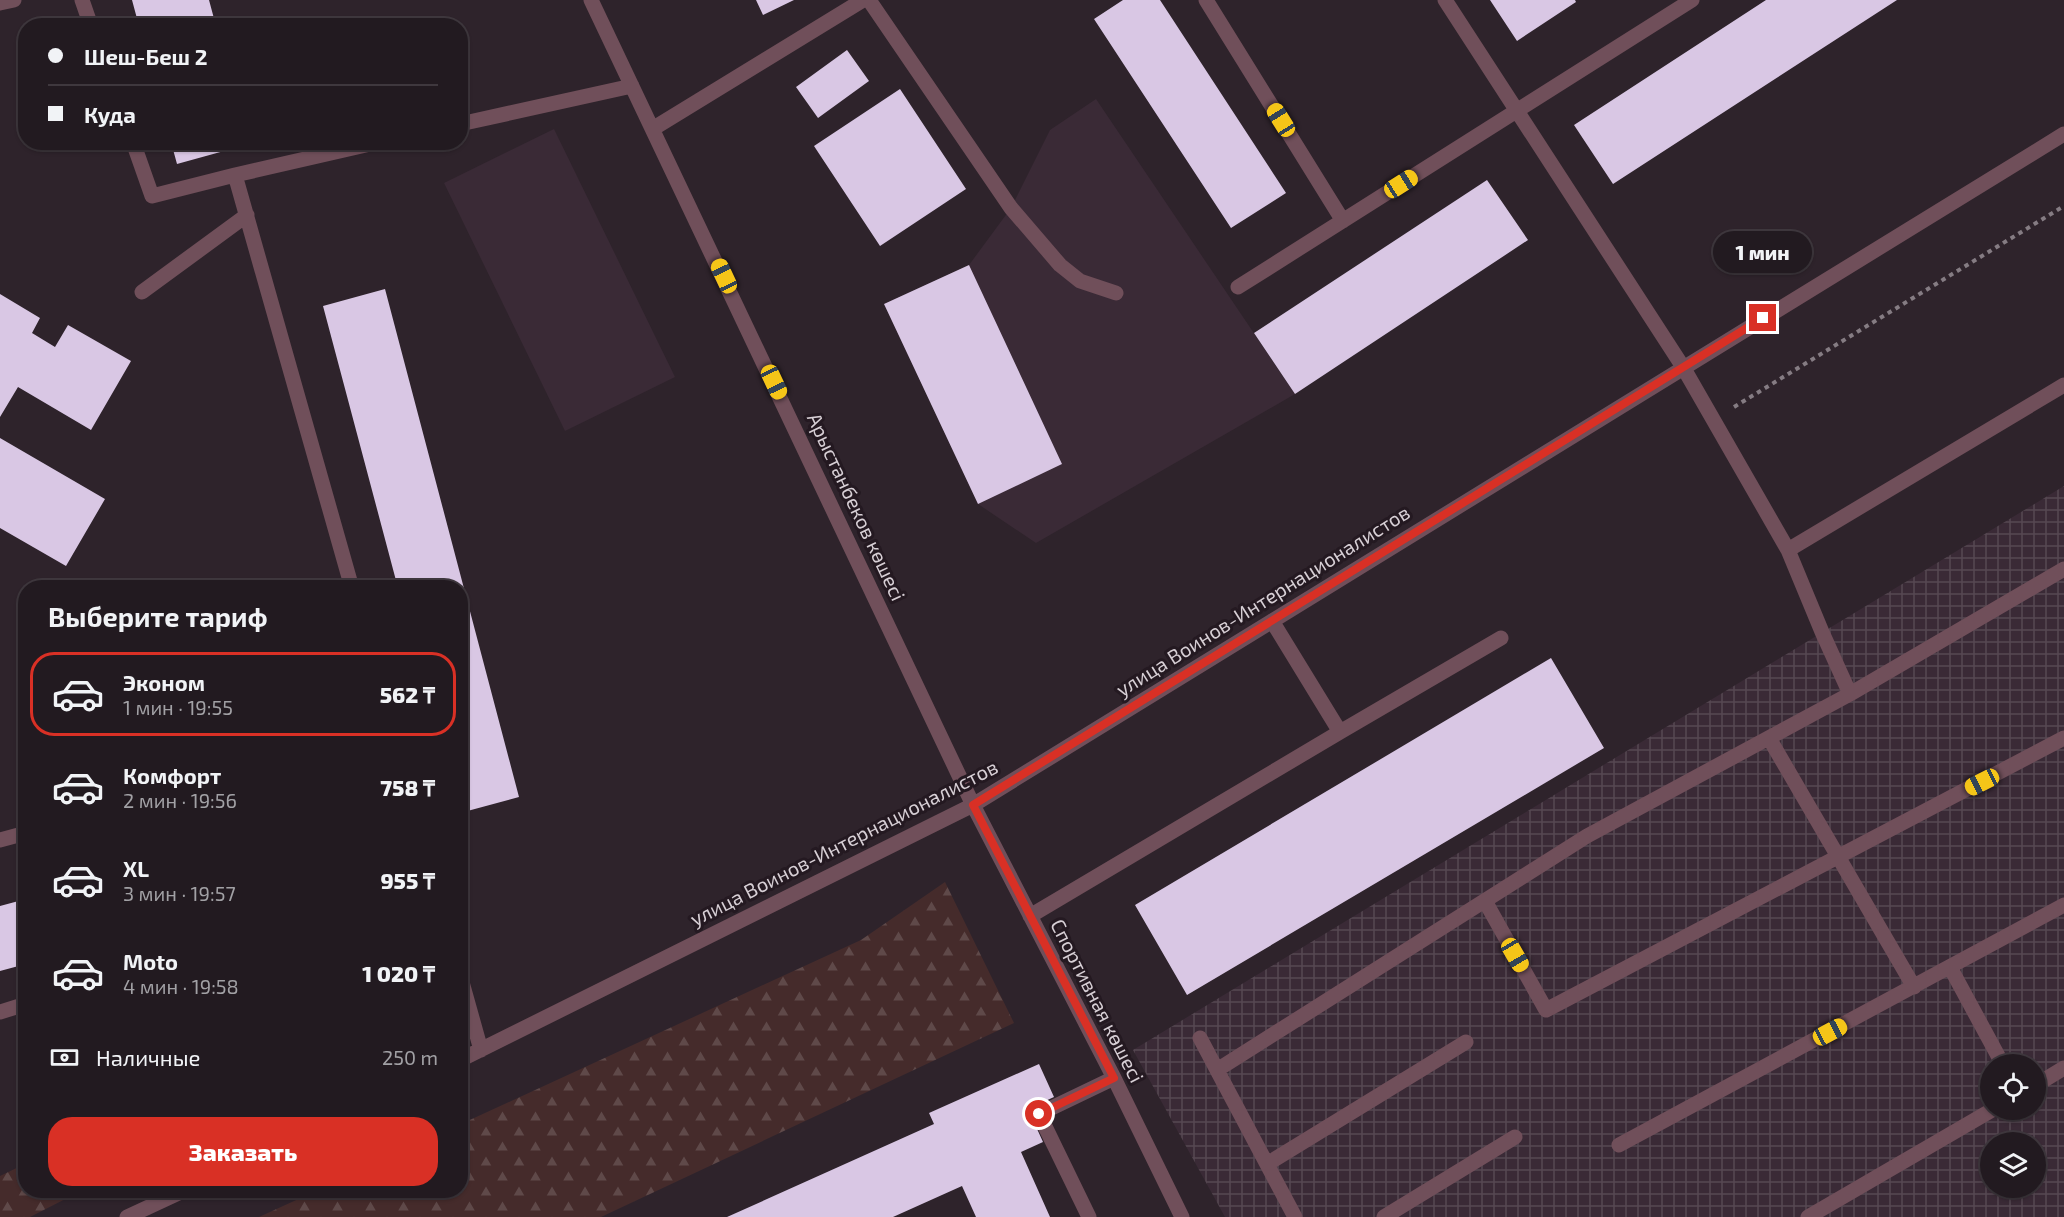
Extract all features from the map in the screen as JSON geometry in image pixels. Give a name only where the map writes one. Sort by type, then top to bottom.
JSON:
[{"type":"street","points":[[0,3],[14,0]]},
{"type":"street","points":[[82,0],[88,18]]},
{"type":"street","name":"Арыстанбеков көшесі","points":[[591,0],[654,128],[973,805]]},
{"type":"street","points":[[654,128],[863,0]]},
{"type":"street","points":[[869,0],[1011,208],[1060,265],[1080,281],[1116,293]]},
{"type":"street","points":[[1206,0],[1343,221]]},
{"type":"street","points":[[1445,0],[1683,367],[1788,550],[1850,694]]},
{"type":"street","points":[[1238,287],[1692,0]]},
{"type":"street","points":[[468,122],[633,86]]},
{"type":"street","name":"улица Воинов-Интернационалистов","points":[[468,1056],[973,805],[2064,135]]},
{"type":"street","points":[[136,150],[152,196],[344,150]]},
{"type":"street","points":[[235,175],[350,580]]},
{"type":"street","points":[[142,292],[247,215]]},
{"type":"street","points":[[1788,550],[2064,385]]},
{"type":"street","points":[[1217,1070],[1587,836],[1850,694],[2064,568]]},
{"type":"street","points":[[1272,621],[1340,732]]},
{"type":"street","points":[[1030,916],[1501,638]]},
{"type":"street","points":[[1769,738],[1914,987]]},
{"type":"street","points":[[1485,901],[1546,1010],[2064,738]]},
{"type":"street","name":"Спортивная көшесі","points":[[973,805],[1114,1078],[1182,1217]]},
{"type":"street","points":[[0,840],[18,834]]},
{"type":"street","points":[[1619,1145],[2064,905]]},
{"type":"street","points":[[1950,967],[1997,1054]]},
{"type":"street","points":[[468,1004],[481,1050]]},
{"type":"street","points":[[0,1012],[18,1006]]},
{"type":"street","points":[[1200,1038],[1295,1217]]},
{"type":"street","points":[[1267,1164],[1466,1042]]},
{"type":"street","points":[[2046,1078],[2064,1068]]},
{"type":"street","points":[[1089,1217],[1039,1114],[1114,1078]]},
{"type":"street","points":[[1808,1217],[1980,1117]]},
{"type":"street","points":[[1384,1217],[1515,1137]]},
{"type":"street","points":[[128,1217],[168,1198]]},
{"type":"path","points":[[1713,420],[2064,206]]},
{"type":"shaded area","points":[[1096,99],[1295,394],[1036,543],[978,504],[884,304],[969,265],[1011,208],[1050,130]]},
{"type":"shaded area","points":[[554,129],[675,377],[565,431],[444,183]]},
{"type":"shaded area","points":[[2064,486],[2064,1217],[1225,1217],[1133,1050]]},
{"type":"green space","points":[[945,882],[1014,1023],[601,1217],[259,1217],[301,1198],[468,1198],[468,1121],[861,940]]},
{"type":"green space","points":[[18,1167],[18,1198],[67,1198],[30,1217],[0,1217],[0,1176]]},
{"type":"building","points":[[132,0],[209,0],[214,18],[137,18]]},
{"type":"building","points":[[756,0],[794,0],[763,15]]},
{"type":"building","points":[[1123,0],[1160,0],[1286,193],[1231,228],[1094,19]]},
{"type":"building","points":[[1490,0],[1575,0],[1576,2],[1517,41]]},
{"type":"building","points":[[1766,0],[1897,0],[1613,184],[1574,125]]},
{"type":"building","points":[[847,50],[869,81],[818,118],[796,87]]},
{"type":"building","points":[[900,89],[966,189],[880,246],[814,146]]},
{"type":"building","points":[[173,150],[228,150],[177,164]]},
{"type":"building","points":[[1487,180],[1528,240],[1295,394],[1254,333]]},
{"type":"building","points":[[969,265],[1062,464],[978,504],[884,304]]},
{"type":"building","points":[[385,289],[462,580],[396,580],[323,306]]},
{"type":"building","points":[[0,294],[40,318],[32,333],[55,347],[68,325],[131,361],[91,430],[18,387],[0,417]]},
{"type":"building","points":[[0,438],[105,499],[66,566],[0,528]]},
{"type":"building","points":[[468,604],[519,797],[468,811]]},
{"type":"building","points":[[1551,658],[1604,748],[1187,995],[1135,905]]},
{"type":"building","points":[[18,901],[18,966],[0,971],[0,906]]},
{"type":"building","points":[[1039,1064],[1054,1097],[1028,1109],[1043,1142],[1021,1152],[1050,1217],[976,1217],[962,1186],[893,1217],[727,1217],[934,1124],[929,1113]]},
{"type":"route","points":[[1039,1114],[1114,1078],[973,805],[1763,318]]}]
